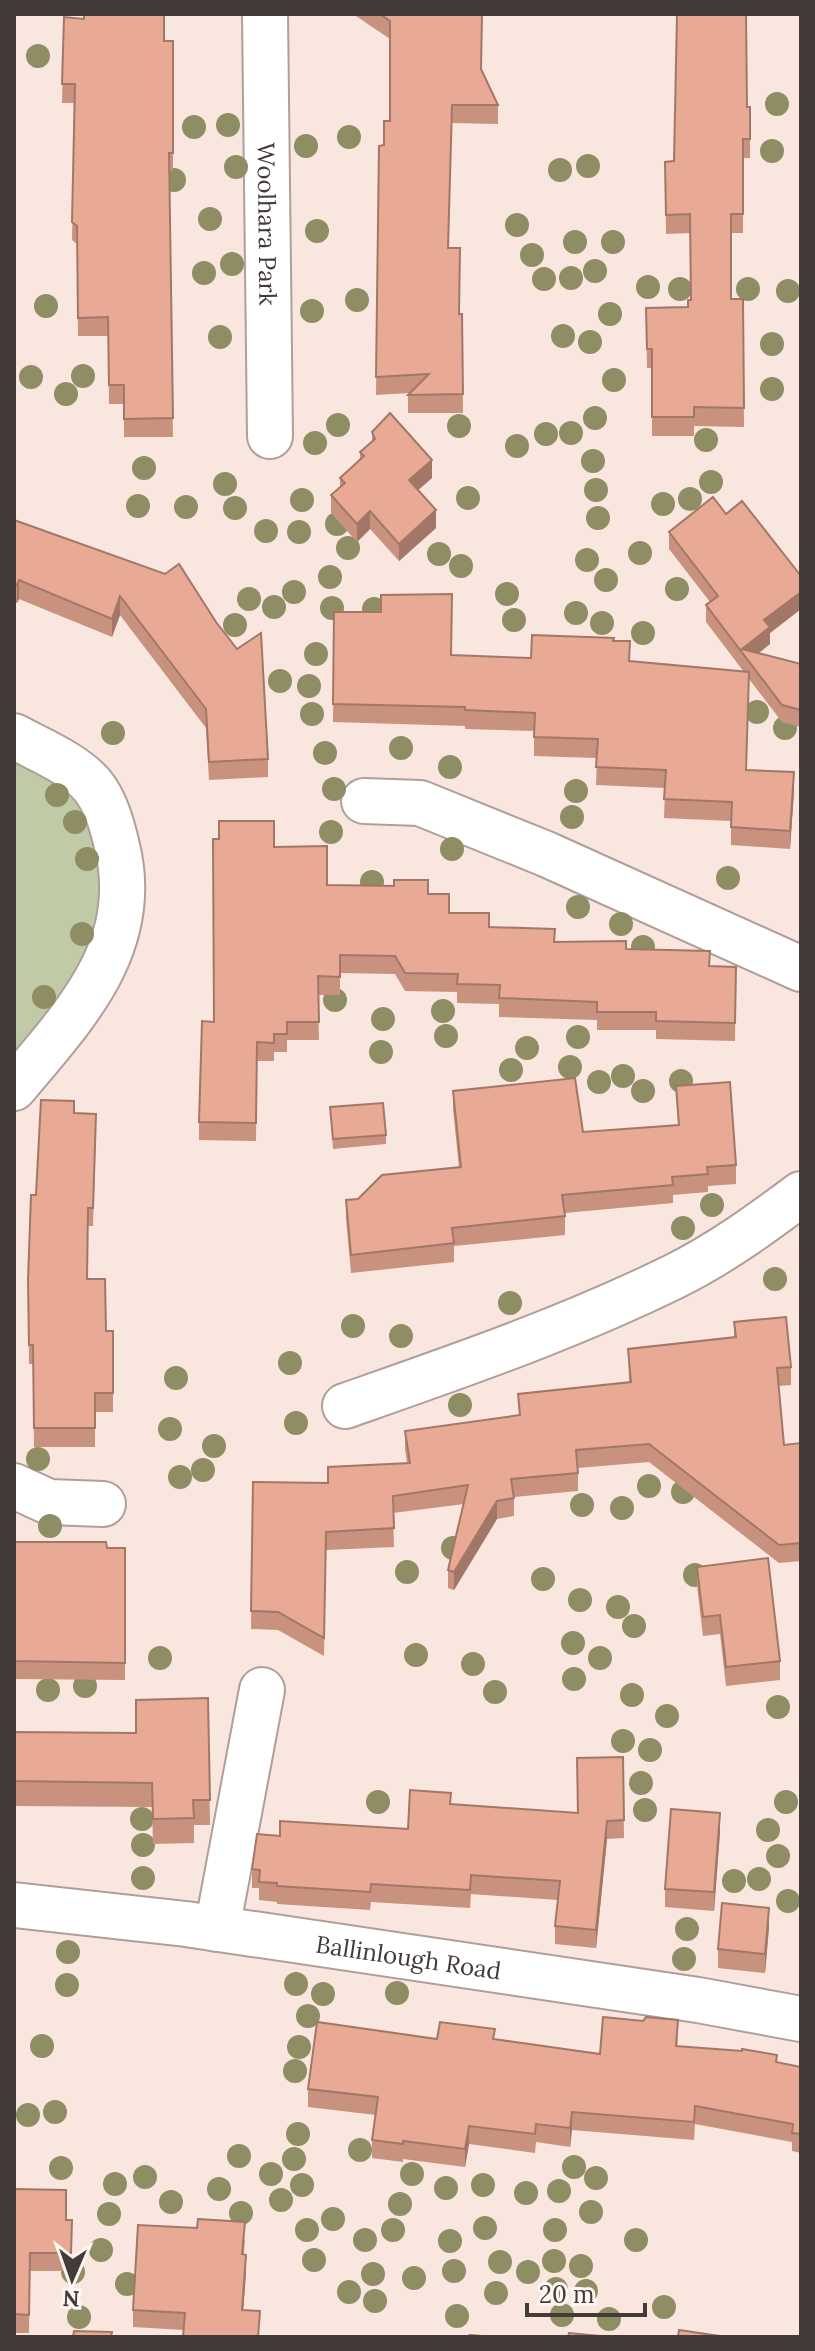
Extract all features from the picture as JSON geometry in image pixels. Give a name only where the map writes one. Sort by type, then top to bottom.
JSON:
[{"type":"street","name":"Woolhara Park","points":[[265,14],[270,436]]},
{"type":"street","points":[[14,736],[93,785],[110,819],[123,871],[117,935],[101,975],[74,1016],[14,1088]]},
{"type":"street","points":[[364,801],[420,803],[546,854],[801,969]]},
{"type":"street","points":[[345,1406],[522,1343],[615,1305],[794,1215]]},
{"type":"street","points":[[14,1486],[49,1502],[103,1504]]},
{"type":"street","points":[[217,1929],[262,1690]]},
{"type":"street","name":"Ballinlough Road","points":[[14,1905],[217,1929],[682,1998],[801,2019]]},
{"type":"green space","points":[[14,757],[55,779],[78,798],[93,837],[100,892],[96,928],[76,980],[14,1057]]},
{"type":"building","points":[[84,14],[164,14],[164,41],[173,41],[173,153],[169,153],[173,418],[124,419],[124,385],[109,385],[108,317],[78,318],[77,226],[72,222],[75,84],[62,84],[64,17],[84,19]]},
{"type":"building","points":[[380,14],[482,14],[481,69],[498,105],[452,105],[448,248],[460,248],[463,394],[408,395],[429,374],[376,377],[379,146],[384,145],[384,121],[390,121],[390,21]]},
{"type":"building","points":[[746,14],[750,139],[743,139],[743,214],[731,214],[731,299],[743,299],[744,408],[694,407],[694,417],[652,417],[652,349],[647,349],[646,308],[688,307],[688,300],[691,300],[690,214],[666,215],[665,162],[674,161],[677,15]]},
{"type":"building","points":[[390,413],[432,460],[409,480],[436,510],[399,544],[370,511],[357,524],[331,495],[345,483],[340,478],[364,456],[360,452],[375,439],[372,432]]},
{"type":"building","points":[[713,497],[726,514],[742,501],[801,576],[801,592],[764,620],[770,627],[742,649],[801,664],[801,710],[782,705],[706,605],[718,596],[669,532]]},
{"type":"building","points":[[14,520],[165,574],[179,564],[237,649],[261,633],[268,759],[209,762],[206,709],[120,596],[112,619],[19,580],[17,585],[14,583]]},
{"type":"building","points":[[452,594],[451,655],[531,658],[532,635],[614,638],[613,641],[630,641],[629,661],[749,672],[746,770],[794,772],[790,831],[731,827],[732,802],[664,799],[666,770],[596,767],[598,739],[534,737],[535,713],[465,710],[465,707],[333,704],[334,612],[381,612],[381,595]]},
{"type":"building","points":[[219,821],[274,821],[274,847],[327,846],[327,885],[394,886],[394,880],[428,880],[428,894],[449,894],[449,913],[489,913],[489,927],[555,929],[554,942],[626,941],[626,949],[710,951],[709,966],[736,967],[735,1023],[656,1021],[656,1012],[597,1012],[597,1002],[499,998],[500,985],[457,984],[458,974],[405,973],[395,956],[340,955],[340,977],[318,976],[319,1022],[287,1022],[287,1034],[274,1034],[274,1043],[257,1042],[256,1123],[199,1122],[202,1021],[214,1022],[213,839],[219,839]]},
{"type":"building","points":[[575,1078],[583,1132],[679,1125],[676,1086],[730,1082],[736,1165],[707,1167],[708,1174],[672,1177],[673,1185],[562,1195],[565,1216],[452,1228],[454,1243],[351,1255],[346,1200],[358,1199],[382,1175],[461,1167],[453,1091]]},
{"type":"building","points":[[41,1100],[74,1101],[74,1113],[96,1114],[93,1208],[88,1208],[87,1279],[105,1279],[106,1331],[113,1331],[113,1393],[95,1393],[95,1428],[34,1428],[28,1280],[31,1195],[36,1195]]},
{"type":"building","points":[[383,1103],[386,1135],[333,1139],[330,1107]]},
{"type":"building","points":[[786,1317],[791,1367],[777,1368],[784,1445],[801,1443],[801,1543],[779,1545],[649,1444],[576,1450],[578,1473],[511,1479],[514,1498],[497,1501],[454,1572],[448,1570],[468,1485],[393,1496],[394,1528],[326,1532],[324,1638],[278,1612],[251,1611],[253,1482],[328,1483],[328,1467],[410,1463],[405,1431],[520,1415],[518,1394],[631,1382],[628,1349],[736,1337],[734,1322]]},
{"type":"building","points":[[14,1542],[106,1542],[107,1548],[125,1548],[125,1663],[14,1661]]},
{"type":"building","points":[[768,1558],[780,1661],[726,1667],[720,1615],[703,1617],[697,1567]]},
{"type":"building","points":[[208,1698],[210,1800],[193,1800],[194,1818],[153,1819],[152,1783],[14,1781],[14,1732],[136,1733],[136,1700]]},
{"type":"building","points":[[623,1757],[624,1820],[607,1821],[596,1930],[555,1926],[560,1881],[471,1875],[470,1890],[371,1884],[370,1892],[277,1886],[277,1883],[259,1882],[260,1870],[252,1869],[257,1834],[280,1836],[280,1821],[408,1829],[410,1790],[451,1793],[450,1804],[578,1813],[577,1758]]},
{"type":"building","points":[[671,1809],[720,1813],[714,1892],[665,1889]]},
{"type":"building","points":[[722,1903],[769,1908],[765,1954],[718,1949]]},
{"type":"building","points":[[603,2017],[678,2020],[676,2046],[742,2049],[777,2055],[776,2062],[801,2067],[801,2134],[792,2133],[793,2124],[695,2106],[694,2122],[572,2112],[570,2128],[536,2124],[535,2134],[469,2126],[465,2149],[403,2141],[403,2144],[372,2140],[378,2097],[308,2089],[317,2022],[437,2039],[440,2022],[495,2029],[493,2039],[600,2054]]},
{"type":"building","points":[[14,2189],[66,2190],[66,2220],[72,2220],[71,2253],[30,2253],[29,2315],[14,2314]]},
{"type":"building","points":[[198,2219],[245,2222],[242,2310],[260,2311],[258,2337],[183,2337],[185,2313],[133,2310],[138,2225],[197,2228]]},
{"type":"building","points":[[679,2330],[727,2337],[678,2337]]},
{"type":"building","points":[[74,2331],[112,2332],[111,2337],[73,2337]]},
{"type":"building","points":[[569,2333],[600,2336],[568,2337]]}]
